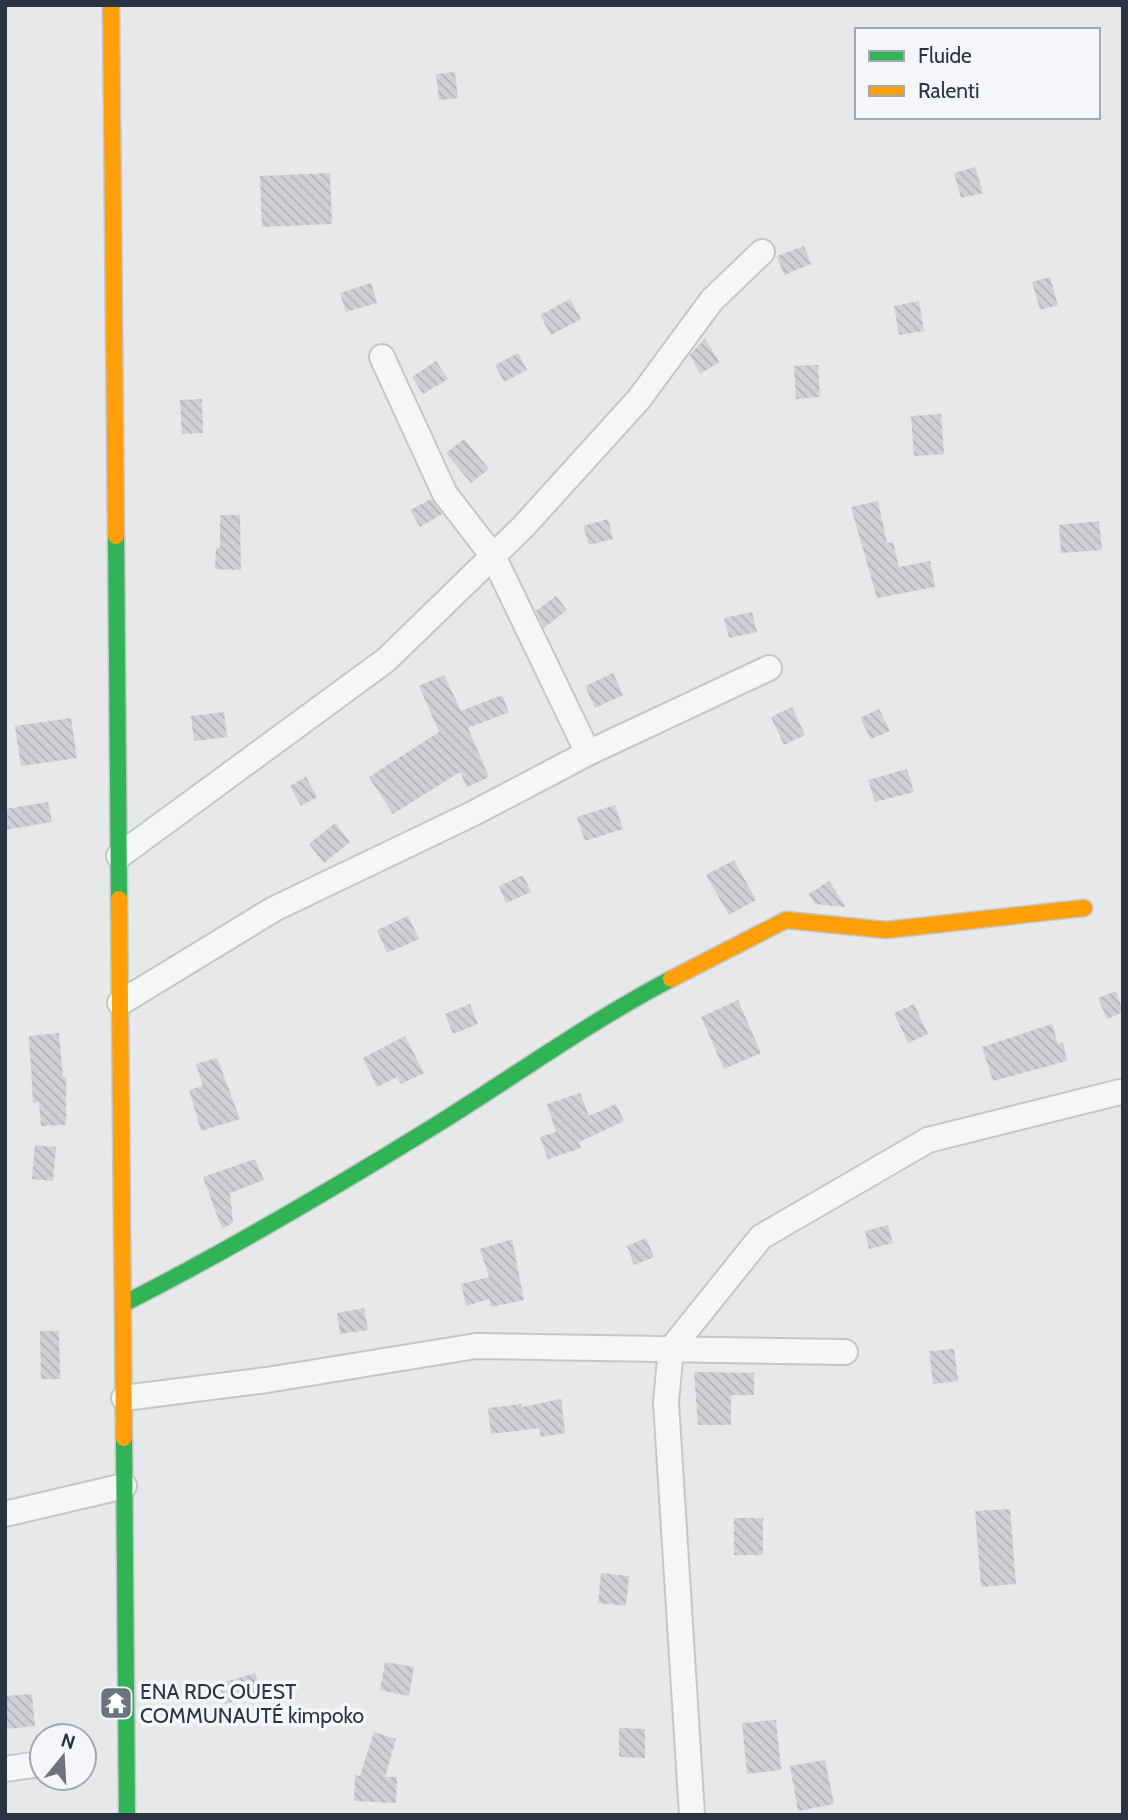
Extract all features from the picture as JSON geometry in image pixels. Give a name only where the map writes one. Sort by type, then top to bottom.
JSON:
[{"type":"main road","points":[[111,5],[127,1815]]},
{"type":"main road","points":[[123,1304],[196,1267],[436,1125],[631,1000],[786,920],[886,930],[1084,908]]},
{"type":"street","points":[[119,856],[386,660],[493,556],[639,399],[712,300],[762,252]]},
{"type":"street","points":[[382,357],[445,494],[493,556],[588,753]]},
{"type":"street","points":[[120,1003],[274,909],[472,814],[588,753],[769,668]]},
{"type":"street","points":[[692,1815],[666,1402],[671,1349],[761,1237],[928,1140],[1120,1092]]},
{"type":"street","points":[[124,1398],[267,1380],[476,1346],[845,1352]]},
{"type":"street","points":[[5,1514],[124,1486]]},
{"type":"street","points":[[5,1769],[28,1766]]},
{"type":"building","points":[[455,72],[458,98],[439,100],[436,74]]},
{"type":"building","points":[[975,167],[983,193],[961,198],[954,173]]},
{"type":"building","points":[[330,173],[332,224],[262,227],[260,176]]},
{"type":"building","points":[[804,246],[811,264],[784,275],[777,256]]},
{"type":"building","points":[[1050,277],[1058,305],[1040,310],[1032,282]]},
{"type":"building","points":[[371,283],[377,303],[346,312],[340,293]]},
{"type":"building","points":[[570,299],[581,319],[551,335],[540,315]]},
{"type":"building","points":[[919,301],[924,331],[899,335],[894,306]]},
{"type":"building","points":[[705,338],[719,362],[700,374],[690,355]]},
{"type":"building","points":[[518,353],[527,370],[504,382],[495,365]]},
{"type":"building","points":[[436,361],[448,379],[423,394],[412,377]]},
{"type":"building","points":[[818,365],[820,397],[796,399],[794,366]]},
{"type":"building","points":[[202,399],[203,433],[182,434],[180,400]]},
{"type":"building","points":[[941,414],[944,454],[914,456],[911,416]]},
{"type":"building","points":[[464,439],[489,469],[471,483],[446,453]]},
{"type":"building","points":[[431,499],[442,514],[420,527],[410,510]]},
{"type":"building","points":[[878,501],[887,543],[893,542],[899,567],[930,561],[935,587],[877,598],[851,507]]},
{"type":"building","points":[[220,515],[240,515],[241,570],[215,569],[216,548],[220,548]]},
{"type":"building","points":[[608,519],[613,539],[589,545],[583,526]]},
{"type":"building","points":[[1099,521],[1102,550],[1061,553],[1059,525]]},
{"type":"building","points":[[556,596],[567,610],[544,628],[536,611]]},
{"type":"building","points":[[752,612],[757,632],[729,638],[724,618]]},
{"type":"building","points":[[613,673],[623,695],[595,708],[585,686]]},
{"type":"building","points":[[444,675],[461,711],[502,695],[509,712],[468,728],[489,777],[467,787],[460,772],[393,814],[369,777],[439,732],[419,686]]},
{"type":"building","points":[[792,707],[805,735],[784,745],[771,717]]},
{"type":"building","points":[[879,709],[890,731],[871,739],[860,718]]},
{"type":"building","points":[[224,712],[227,737],[194,741],[191,716]]},
{"type":"building","points":[[71,718],[77,758],[21,766],[15,726]]},
{"type":"building","points":[[907,769],[914,792],[875,802],[868,780]]},
{"type":"building","points":[[306,777],[317,797],[301,806],[290,786]]},
{"type":"building","points":[[48,802],[52,822],[5,830],[5,809]]},
{"type":"building","points":[[615,805],[623,829],[585,841],[577,817]]},
{"type":"building","points":[[335,823],[350,842],[324,863],[309,844]]},
{"type":"building","points":[[734,860],[756,900],[729,915],[706,875]]},
{"type":"building","points":[[523,875],[531,892],[506,903],[499,886]]},
{"type":"building","points":[[829,881],[846,907],[815,904],[809,894]]},
{"type":"building","points":[[408,916],[419,939],[387,953],[377,930]]},
{"type":"building","points":[[1116,991],[1123,1012],[1107,1019],[1098,998]]},
{"type":"building","points":[[738,1000],[761,1053],[724,1069],[701,1017]]},
{"type":"building","points":[[470,1004],[478,1024],[453,1034],[445,1014]]},
{"type":"building","points":[[914,1004],[928,1034],[908,1043],[894,1013]]},
{"type":"building","points":[[1052,1024],[1058,1044],[1063,1042],[1067,1061],[993,1081],[982,1047]]},
{"type":"building","points":[[59,1033],[63,1077],[66,1077],[66,1125],[41,1126],[39,1102],[33,1103],[29,1036]]},
{"type":"building","points":[[405,1036],[424,1073],[401,1084],[397,1077],[377,1087],[363,1058]]},
{"type":"building","points":[[217,1058],[240,1119],[201,1131],[189,1090],[203,1086],[196,1064]]},
{"type":"building","points":[[580,1093],[589,1116],[616,1104],[624,1121],[579,1142],[581,1148],[548,1159],[540,1137],[556,1132],[547,1104]]},
{"type":"building","points":[[35,1145],[56,1147],[53,1181],[32,1179]]},
{"type":"building","points":[[255,1159],[264,1180],[230,1193],[233,1223],[222,1229],[203,1177]]},
{"type":"building","points":[[888,1225],[893,1243],[869,1249],[865,1231]]},
{"type":"building","points":[[646,1238],[654,1257],[634,1265],[627,1246]]},
{"type":"building","points":[[512,1239],[524,1300],[491,1307],[489,1299],[466,1306],[461,1284],[489,1277],[480,1249]]},
{"type":"building","points":[[364,1308],[368,1330],[340,1334],[337,1313]]},
{"type":"building","points":[[40,1331],[59,1331],[60,1379],[41,1379]]},
{"type":"building","points":[[954,1349],[958,1381],[933,1384],[929,1351]]},
{"type":"building","points":[[694,1372],[754,1373],[754,1395],[731,1395],[731,1425],[698,1425]]},
{"type":"building","points":[[561,1399],[565,1433],[541,1437],[539,1428],[491,1434],[488,1408],[522,1404],[522,1407]]},
{"type":"building","points":[[1010,1509],[1016,1584],[981,1587],[975,1511]]},
{"type":"building","points":[[734,1518],[763,1518],[763,1555],[734,1555]]},
{"type":"building","points":[[601,1573],[629,1576],[626,1606],[598,1603]]},
{"type":"building","points":[[385,1662],[414,1667],[409,1696],[380,1690]]},
{"type":"building","points":[[255,1673],[262,1693],[225,1704],[219,1684]]},
{"type":"building","points":[[32,1694],[35,1722],[28,1722],[28,1727],[5,1729],[5,1696]]},
{"type":"building","points":[[776,1720],[781,1770],[747,1774],[742,1723]]},
{"type":"building","points":[[619,1728],[645,1729],[645,1758],[619,1757]]},
{"type":"building","points":[[374,1732],[396,1739],[385,1777],[397,1777],[396,1803],[354,1801],[355,1775],[360,1776]]},
{"type":"building","points":[[825,1760],[834,1804],[798,1811],[790,1766]]},
{"type":"traffic: fast","points":[[116,536],[119,899]]},
{"type":"traffic: fast","points":[[123,1304],[320,1195],[436,1125],[611,1013],[671,979]]},
{"type":"traffic: fast","points":[[124,1438],[127,1815]]},
{"type":"traffic: slow","points":[[111,5],[116,536]]},
{"type":"traffic: slow","points":[[119,899],[124,1438]]},
{"type":"traffic: slow","points":[[671,979],[786,920],[886,930],[1084,908]]},
{"type":"place","name":"ENA RDC OUEST COMMUNAUTÉ kimpoko","points":[[116,1703]]}]
